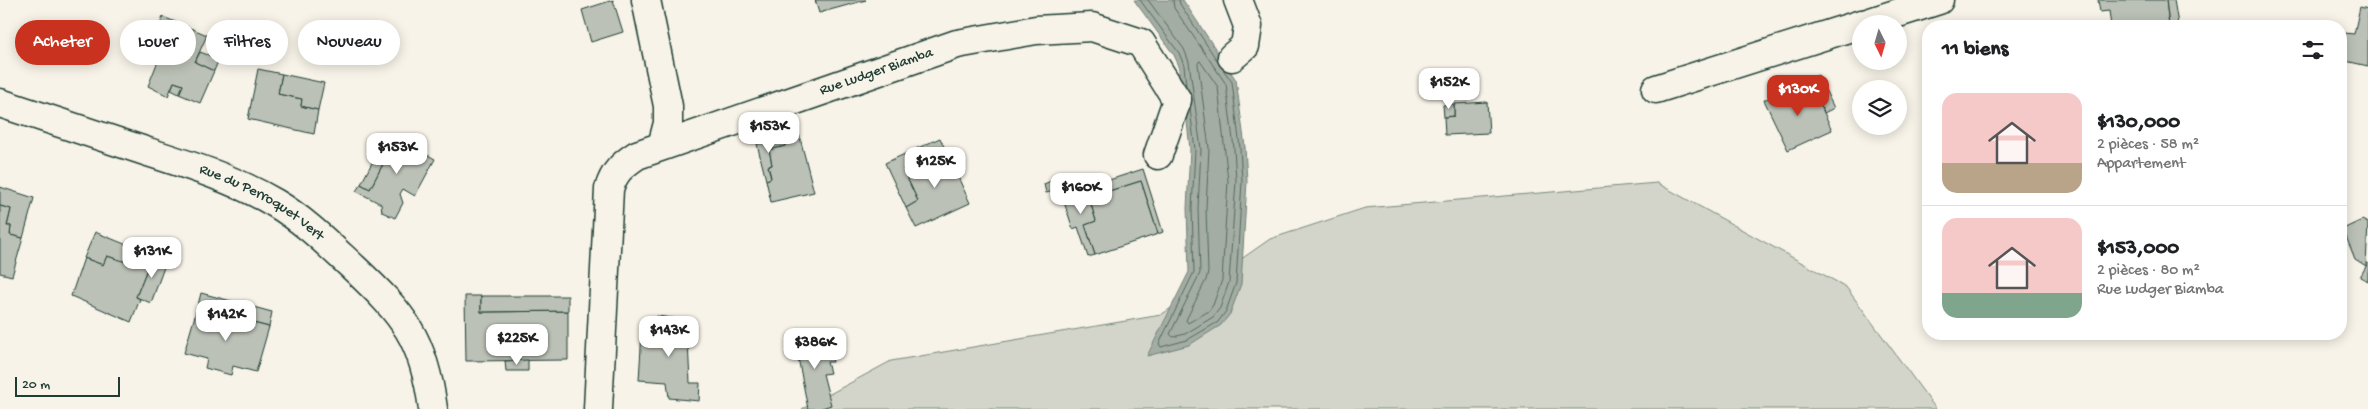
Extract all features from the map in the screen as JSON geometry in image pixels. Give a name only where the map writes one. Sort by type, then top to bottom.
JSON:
[{"type":"street","points":[[646,0],[668,106],[668,123],[662,146]]},
{"type":"street","points":[[1232,57],[1245,46],[1248,26],[1238,0]]},
{"type":"street","points":[[1891,15],[1939,0]]},
{"type":"street","name":"Rue Ludger Biamba","points":[[598,409],[609,189],[613,176],[622,165],[637,155],[957,44],[1036,30],[1092,27],[1140,44],[1177,100],[1158,155]]},
{"type":"street","points":[[1656,89],[1852,27]]},
{"type":"street","name":"Rue du Perroquet Vert","points":[[0,104],[221,175],[276,203],[325,240],[389,300],[408,326],[422,355],[433,409]]},
{"type":"shaded area","points":[[1657,183],[1846,287],[1936,409],[802,409],[891,361],[1161,315],[1270,239],[1365,208]]},
{"type":"water","points":[[1134,0],[1183,0],[1236,80],[1245,147],[1247,181],[1241,284],[1230,314],[1221,325],[1189,345],[1147,356],[1189,272],[1187,208],[1190,149],[1184,95],[1179,82],[1179,66],[1174,55]]},
{"type":"building","points":[[613,0],[623,32],[591,42],[582,10]]},
{"type":"building","points":[[815,0],[866,0],[819,13]]},
{"type":"building","points":[[2098,0],[2166,0],[2168,20],[2110,20],[2109,11],[2100,12]]},
{"type":"building","points":[[2166,0],[2174,0],[2177,20],[2168,20]]},
{"type":"building","points":[[2360,7],[2368,9],[2368,66],[2347,61],[2347,33],[2354,34]]},
{"type":"building","points":[[196,30],[206,35],[196,60]]},
{"type":"building","points":[[200,52],[206,54],[206,65],[216,65],[214,71],[196,62]]},
{"type":"building","points":[[196,62],[214,71],[200,103],[179,94],[183,85],[174,82],[168,96],[148,86],[156,65],[196,65]]},
{"type":"building","points":[[258,69],[282,74],[278,94],[302,99],[301,106],[318,110],[314,134],[248,119]]},
{"type":"building","points":[[282,74],[324,83],[318,110],[301,106],[302,99],[278,94]]},
{"type":"building","points":[[1818,75],[1834,108],[1824,113],[1813,89],[1792,99],[1788,88]]},
{"type":"building","points":[[174,82],[183,85],[179,94],[171,90]]},
{"type":"building","points":[[1788,88],[1792,99],[1813,89],[1832,130],[1788,150],[1764,100]]},
{"type":"building","points":[[1487,102],[1489,133],[1445,135],[1444,117],[1454,116],[1454,104]]},
{"type":"building","points":[[1454,104],[1454,116],[1444,117],[1443,105]]},
{"type":"building","points":[[388,134],[435,159],[415,196],[403,189],[400,194],[403,203],[395,218],[382,212],[381,204],[356,191],[361,184],[370,189],[385,160],[376,155]]},
{"type":"building","points":[[799,134],[814,192],[771,202],[766,180],[771,178],[768,166],[772,165],[769,150],[785,146],[783,138]]},
{"type":"building","points":[[783,138],[785,146],[769,150],[772,165],[768,166],[771,178],[766,180],[757,144]]},
{"type":"building","points":[[940,138],[945,149],[903,169],[918,201],[906,208],[885,163]]},
{"type":"building","points":[[945,149],[970,203],[916,228],[906,208],[918,201],[903,169]]},
{"type":"building","points":[[376,155],[385,160],[370,189],[361,184]]},
{"type":"building","points":[[1143,169],[1163,232],[1158,234],[1141,181],[1106,192],[1103,182]]},
{"type":"building","points":[[1051,181],[1054,191],[1046,193],[1044,184]]},
{"type":"building","points":[[1141,181],[1158,234],[1095,255],[1085,225],[1096,221],[1086,188],[1103,182],[1106,192]]},
{"type":"building","points":[[0,187],[34,198],[23,238],[10,235],[11,226],[7,226],[11,209],[0,206]]},
{"type":"building","points":[[1086,188],[1096,221],[1085,225],[1095,255],[1088,257],[1078,227],[1073,229],[1062,196]]},
{"type":"building","points":[[0,206],[11,209],[7,226],[11,226],[10,235],[23,238],[12,276],[0,273]]},
{"type":"building","points":[[2362,220],[2368,223],[2366,266],[2355,259],[2347,239],[2347,227]]},
{"type":"building","points":[[95,232],[132,247],[126,262],[107,256],[103,265],[84,258]]},
{"type":"building","points":[[132,247],[153,254],[136,297],[140,299],[131,322],[71,296],[84,258],[103,265],[107,256],[126,262]]},
{"type":"building","points":[[153,254],[167,259],[151,303],[136,297]]},
{"type":"building","points":[[2368,263],[2368,281],[2360,277]]},
{"type":"building","points":[[201,293],[272,312],[269,327],[197,309]]},
{"type":"building","points":[[465,296],[481,296],[481,312],[568,311],[568,360],[466,361]]},
{"type":"building","points":[[481,296],[568,296],[568,311],[481,312]]},
{"type":"building","points":[[197,309],[269,327],[256,372],[233,366],[231,375],[205,368],[207,359],[184,353]]},
{"type":"building","points":[[657,316],[687,320],[690,383],[700,383],[699,401],[669,398],[667,382],[639,380],[642,331],[656,332]]},
{"type":"building","points":[[826,334],[833,362],[827,362],[830,373],[823,374],[831,405],[819,409],[808,409],[795,342]]},
{"type":"building","points":[[528,360],[528,371],[506,371],[505,361]]}]
